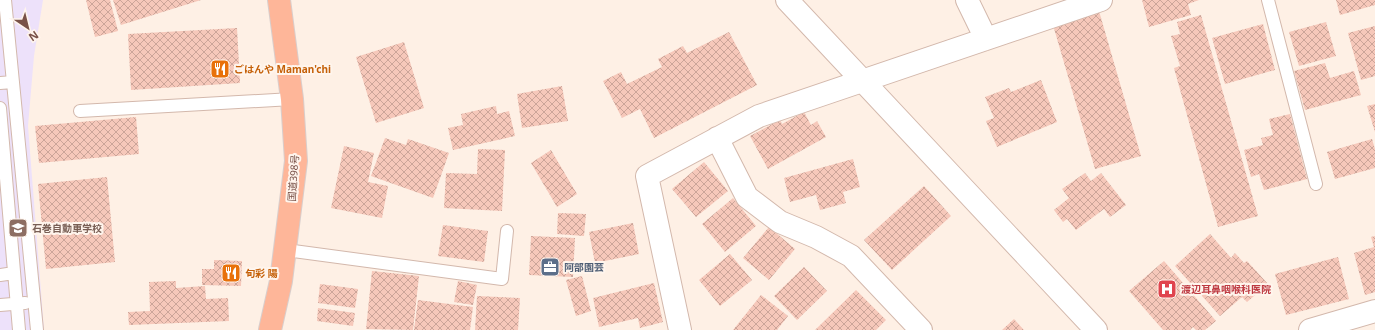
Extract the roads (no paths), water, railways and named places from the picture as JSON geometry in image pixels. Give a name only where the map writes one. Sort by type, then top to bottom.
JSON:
[{"type":"highway","name":"国道398号","points":[[270,330],[286,250],[296,161],[292,99],[280,0]]},
{"type":"street","points":[[787,0],[1096,330]]},
{"type":"street","points":[[967,0],[986,39]]},
{"type":"street","points":[[680,330],[647,176],[759,116],[1101,0]]},
{"type":"street","points":[[717,138],[747,196],[780,222],[816,237],[850,256],[921,330]]},
{"type":"street","points":[[1310,330],[1375,311]]},
{"type":"lane","points":[[5,0],[4,37],[13,82],[37,330]]},
{"type":"lane","points":[[1268,0],[1316,184]]},
{"type":"lane","points":[[0,83],[13,82]]},
{"type":"lane","points":[[80,111],[292,99]]},
{"type":"lane","points":[[0,108],[5,226],[14,273],[19,330]]},
{"type":"lane","points":[[286,250],[502,280],[507,231]]},
{"type":"lane","points":[[0,275],[14,273]]},
{"type":"lane","points":[[0,304],[34,302]]},
{"type":"place","name":"ごはんや Maman'chi","points":[[220,69]]},
{"type":"place","name":"石巻自動車学校","points":[[18,228]]},
{"type":"place","name":"阿部園芸","points":[[550,267]]},
{"type":"place","name":"旬彩 陽","points":[[231,273]]},
{"type":"place","name":"渡辺耳鼻咽喉科医院","points":[[1167,289]]}]
